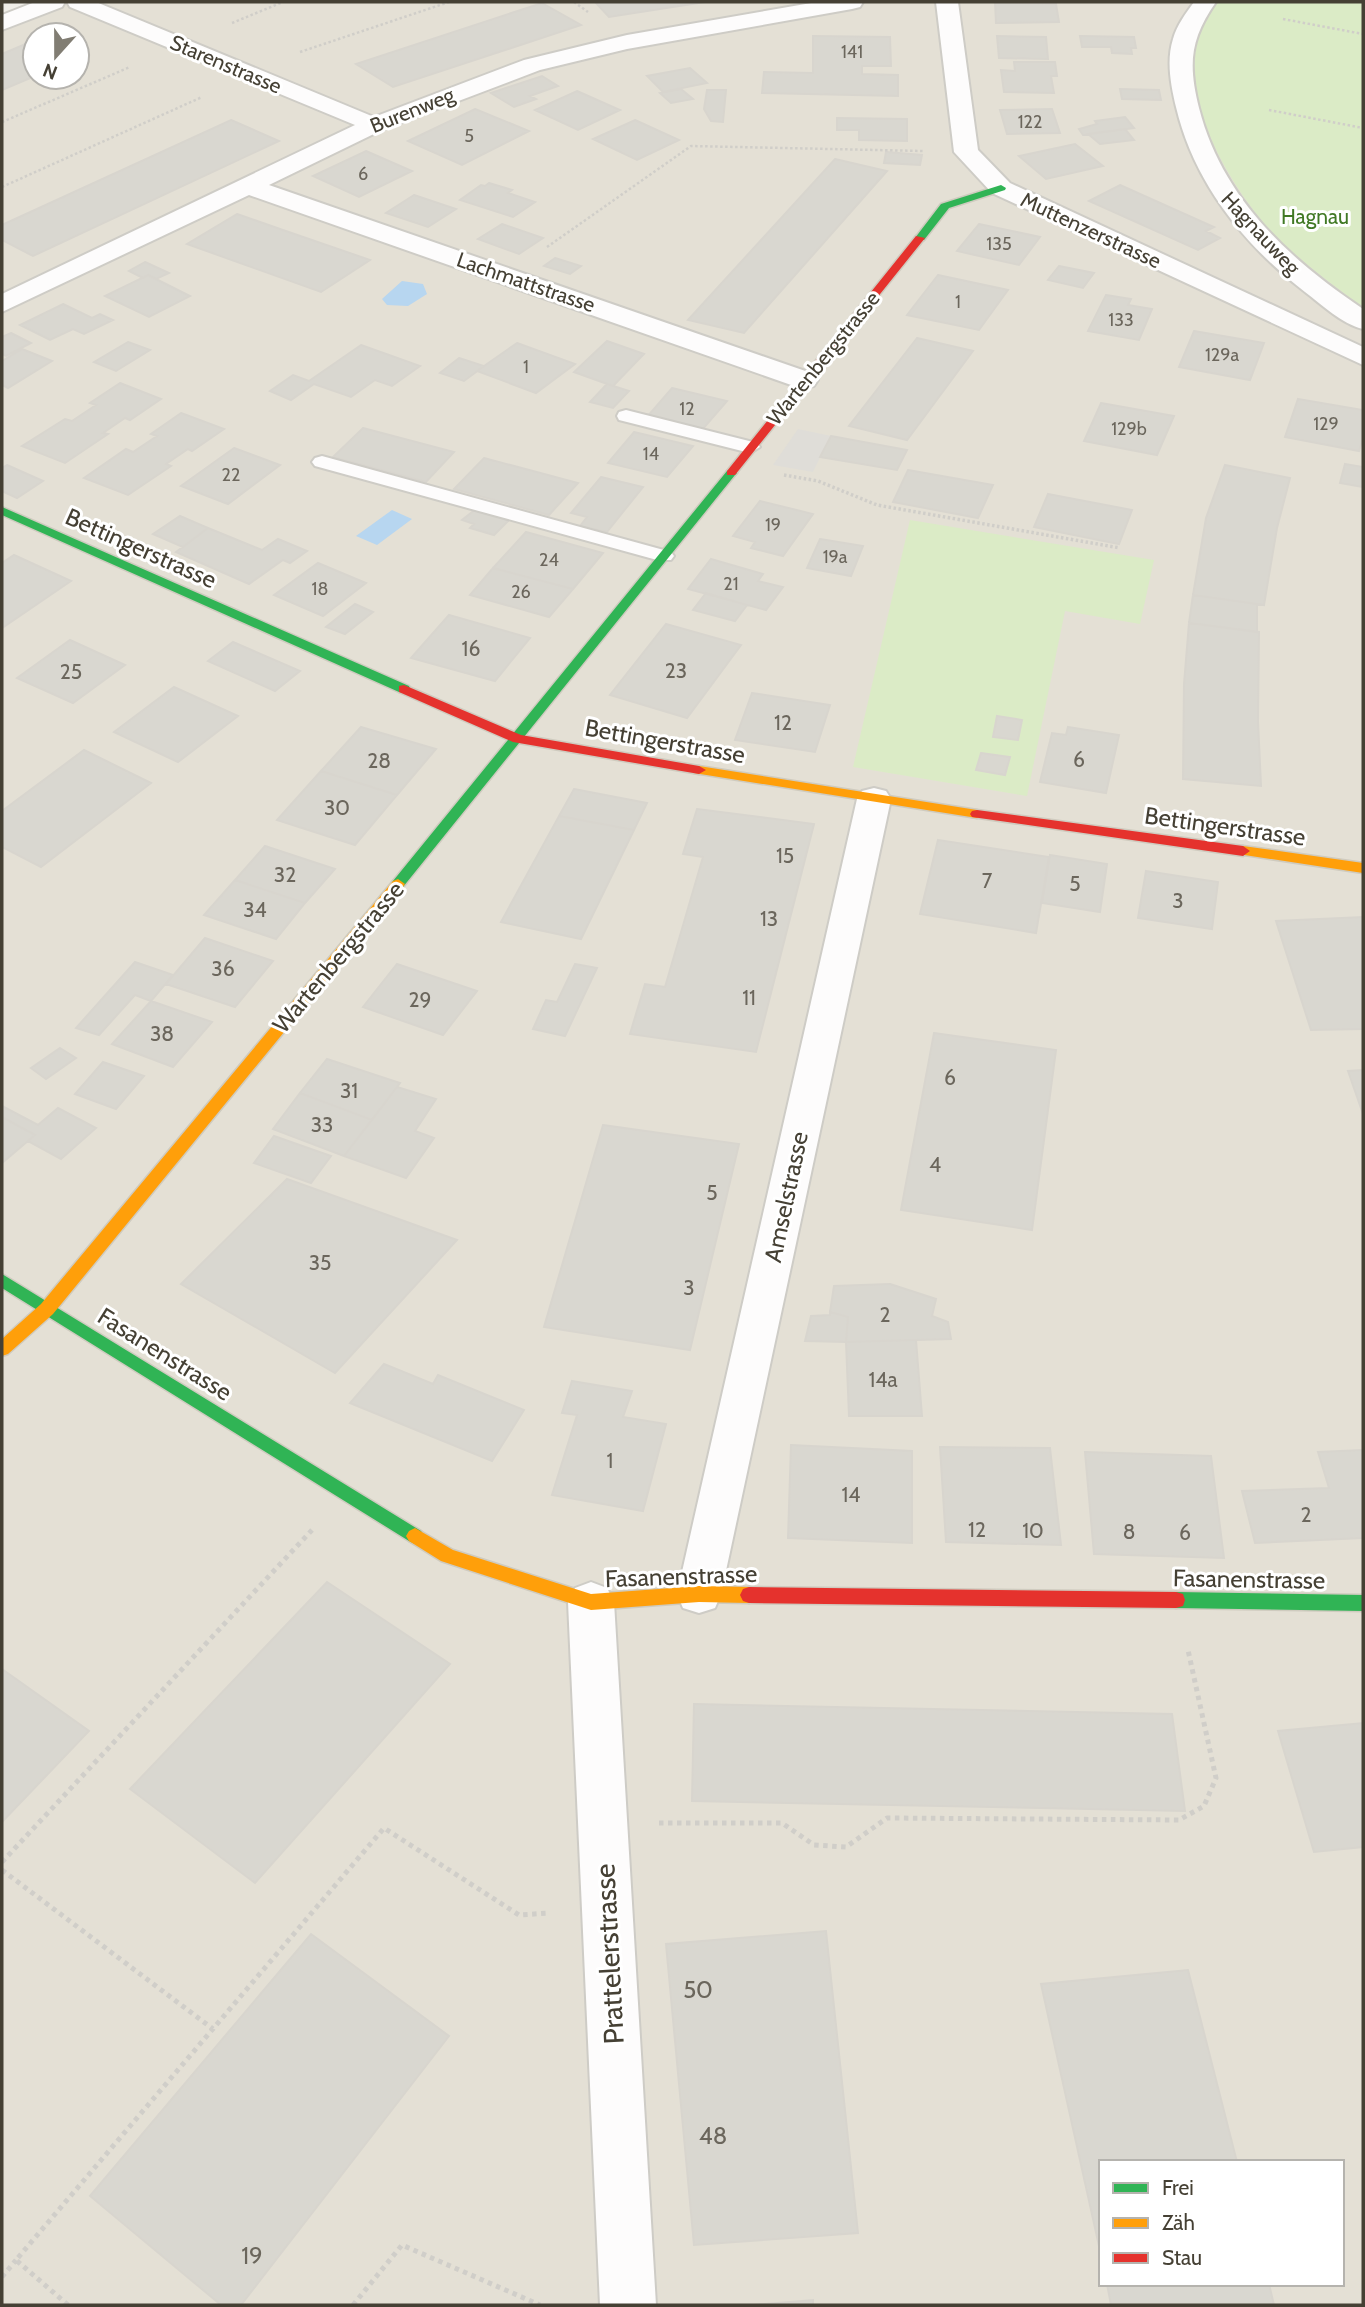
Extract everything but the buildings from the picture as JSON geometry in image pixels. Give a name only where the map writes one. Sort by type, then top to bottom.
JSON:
[{"type":"street","points":[[2,23],[54,2]]},
{"type":"street","name":"Starenstrasse","points":[[78,2],[374,125]]},
{"type":"street","name":"Burenweg","points":[[2,304],[374,125],[532,65],[627,42],[852,2]]},
{"type":"street","points":[[947,2],[966,152]]},
{"type":"street","name":"Hagnauweg","points":[[1205,2],[1187,25],[1180,64],[1189,124],[1218,187],[1273,251],[1304,279],[1363,321]]},
{"type":"street","name":"Muttenzerstrasse","points":[[966,152],[1001,188],[1363,357]]},
{"type":"street","name":"Lachmattstrasse","points":[[248,186],[804,380]]},
{"type":"street","name":"Wartenbergstrasse","points":[[2,1349],[47,1309],[518,739],[945,206],[1001,188]]},
{"type":"street","name":"Bettingerstrasse","points":[[6,517],[518,739],[874,799],[1363,868]]},
{"type":"street","name":"Amselstrasse","points":[[699,1594],[874,799]]},
{"type":"street","name":"Fasanenstrasse","points":[[2,1280],[447,1556],[591,1602],[699,1594],[1363,1603]]},
{"type":"street","name":"Prattelerstrasse","points":[[591,1602],[628,2305]]},
{"type":"lane","points":[[626,416],[750,447]]},
{"type":"lane","points":[[322,463],[664,555]]},
{"type":"path","points":[[221,28],[283,2]]},
{"type":"path","points":[[298,52],[449,2]]},
{"type":"path","points":[[1283,19],[1363,34]]},
{"type":"path","points":[[2,122],[132,66]]},
{"type":"path","points":[[2,187],[202,97]]},
{"type":"path","points":[[1269,110],[1363,128]]},
{"type":"path","points":[[506,275],[691,146],[966,152]]},
{"type":"path","points":[[736,465],[818,481],[877,505],[1120,548]]},
{"type":"path","points":[[2,1862],[347,1494]]},
{"type":"path","points":[[602,1822],[782,1823],[814,1845],[846,1847],[887,1818],[1179,1820],[1204,1806],[1216,1778],[1178,1601]]},
{"type":"path","points":[[2,2277],[384,1828],[519,1915],[607,1909]]},
{"type":"path","points":[[2,1870],[212,2029]]},
{"type":"path","points":[[353,2305],[402,2245],[540,2305]]},
{"type":"path","points":[[16,2260],[68,2305]]},
{"type":"shaded area","points":[[54,2],[1238,2],[1363,201],[1363,2305],[2,2305],[2,23]]},
{"type":"shaded area","points":[[798,429],[831,436],[813,472],[773,465]]},
{"type":"green space","name":"Hagnau","points":[[1215,2],[1363,2],[1363,308],[1276,237],[1238,188],[1214,146],[1198,101],[1193,56],[1195,42]]},
{"type":"green space","points":[[910,520],[1154,560],[1140,624],[1065,611],[1027,796],[853,767]]},
{"type":"water","points":[[402,281],[423,284],[427,294],[408,306],[387,305],[382,299]]},
{"type":"water","points":[[392,510],[412,519],[377,545],[356,536]]},
{"type":"traffic: fast","points":[[920,238],[945,206],[1001,188]]},
{"type":"traffic: fast","points":[[398,884],[731,473]]},
{"type":"traffic: fast","points":[[2,511],[404,689]]},
{"type":"traffic: fast","points":[[2,1280],[415,1536]]},
{"type":"traffic: fast","points":[[1176,1600],[1363,1603]]},
{"type":"traffic: slow","points":[[699,770],[977,814]]},
{"type":"traffic: slow","points":[[1243,851],[1363,868]]},
{"type":"traffic: slow","points":[[2,1349],[47,1309],[398,884]]},
{"type":"traffic: slow","points":[[415,1536],[447,1556],[591,1602],[699,1594],[749,1595]]},
{"type":"traffic: jam","points":[[731,473],[920,238]]},
{"type":"traffic: jam","points":[[404,689],[518,739],[699,770]]},
{"type":"traffic: jam","points":[[977,814],[1243,851]]},
{"type":"traffic: jam","points":[[749,1595],[1176,1600]]}]
